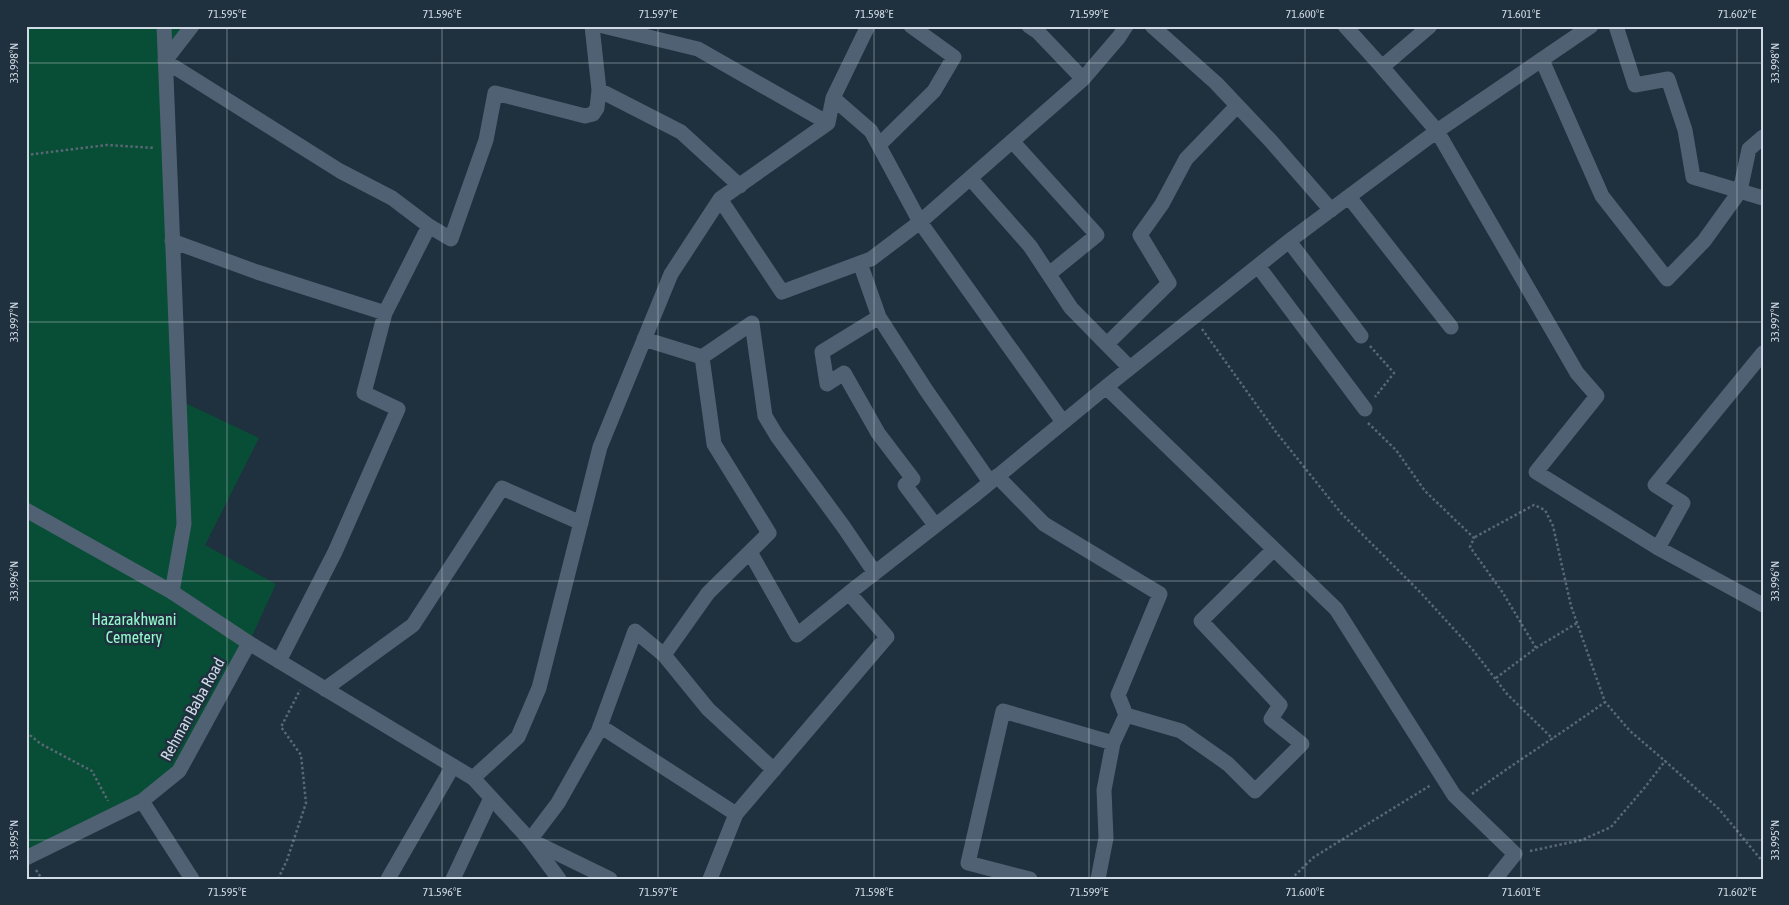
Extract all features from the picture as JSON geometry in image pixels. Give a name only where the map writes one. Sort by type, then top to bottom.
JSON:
[{"type":"street","points":[[164,26],[184,524],[172,592]]},
{"type":"street","points":[[165,60],[192,26]]},
{"type":"street","points":[[165,60],[340,171],[392,198],[451,240],[486,140],[495,93],[585,116],[592,114],[597,108],[599,90],[592,26]]},
{"type":"street","points":[[603,26],[698,49],[828,123]]},
{"type":"street","points":[[473,778],[518,737],[539,688],[600,447],[671,274],[720,199],[828,123],[834,98],[868,26]]},
{"type":"street","points":[[878,145],[934,91],[954,58],[911,26]]},
{"type":"street","points":[[1030,26],[1038,32],[1083,80]]},
{"type":"street","points":[[720,199],[782,292],[871,259],[920,222],[1083,80],[1126,26]]},
{"type":"street","points":[[1152,26],[1216,83],[1331,210]]},
{"type":"street","points":[[1345,26],[1437,131],[1577,373],[1597,396],[1536,472],[1658,548],[1763,605]]},
{"type":"street","points":[[1382,67],[1430,26]]},
{"type":"street","points":[[750,552],[797,635],[1289,241],[1437,131],[1592,26]]},
{"type":"street","points":[[1616,26],[1634,85],[1668,80],[1684,130],[1693,177],[1763,198]]},
{"type":"street","points":[[1542,60],[1602,196],[1667,279],[1704,240],[1740,191],[1749,149],[1763,137]]},
{"type":"street","points":[[599,90],[681,132],[740,186]]},
{"type":"street","points":[[834,98],[871,132],[920,222],[1063,422]]},
{"type":"street","points":[[1107,344],[1169,283],[1140,234],[1162,204],[1186,159],[1238,106]]},
{"type":"street","points":[[1012,140],[1097,235],[1049,274]]},
{"type":"street","points":[[970,178],[1030,246],[1071,308],[1130,368]]},
{"type":"street","points":[[1349,197],[1451,327]]},
{"type":"street","points":[[279,661],[335,552],[398,409],[364,393],[386,312],[430,226]]},
{"type":"street","points":[[172,240],[256,272],[386,312]]},
{"type":"street","points":[[1289,241],[1361,336]]},
{"type":"street","points":[[860,263],[879,317],[926,390],[993,479],[1044,524],[1160,594],[1118,695],[1126,715],[1112,743],[1104,790],[1106,838],[1098,879]]},
{"type":"street","points":[[1258,266],[1365,409]]},
{"type":"street","points":[[879,317],[822,352],[827,384],[844,373],[878,433],[913,479],[905,485],[936,525]]},
{"type":"street","points":[[702,357],[752,323],[765,416],[777,436],[875,573]]},
{"type":"street","points":[[644,339],[702,357]]},
{"type":"street","points":[[1658,548],[1683,503],[1655,486],[1763,353]]},
{"type":"street","points":[[664,655],[708,593],[769,533],[714,444],[702,357]]},
{"type":"street","points":[[1106,386],[1336,609],[1454,795],[1515,854],[1495,879]]},
{"type":"street","points":[[325,689],[413,625],[502,488],[581,523]]},
{"type":"street","points":[[26,510],[172,592],[249,643],[473,778],[530,840],[559,879]]},
{"type":"street","points":[[1126,715],[1181,732],[1228,764],[1255,791],[1302,744],[1271,719],[1280,705],[1201,621],[1274,549]]},
{"type":"street","points":[[710,879],[736,814],[886,637],[849,593]]},
{"type":"street","points":[[530,840],[558,804],[600,726],[635,631],[664,655],[708,709],[774,770]]},
{"type":"street","name":"Rehman Baba Road","points":[[26,858],[142,801],[179,771],[249,643]]},
{"type":"street","points":[[1030,879],[968,863],[1003,711],[1112,743]]},
{"type":"street","points":[[600,726],[736,814]]},
{"type":"street","points":[[388,879],[453,766]]},
{"type":"street","points":[[453,879],[491,798]]},
{"type":"street","points":[[142,801],[192,879]]},
{"type":"street","points":[[530,840],[610,879]]},
{"type":"path","points":[[26,155],[108,145],[168,149]]},
{"type":"path","points":[[1194,317],[1276,432],[1341,513],[1447,622],[1473,650],[1508,694],[1553,739]]},
{"type":"path","points":[[1361,336],[1394,373],[1360,415],[1396,450],[1425,491],[1474,538]]},
{"type":"path","points":[[1536,648],[1503,594],[1470,547],[1474,538],[1534,505],[1545,510],[1553,526],[1571,606],[1605,702],[1630,731],[1719,809],[1763,862]]},
{"type":"path","points":[[1495,678],[1536,648],[1577,623]]},
{"type":"path","points":[[278,879],[306,804],[301,755],[281,727],[307,678]]},
{"type":"path","points":[[1461,802],[1507,768],[1553,739],[1605,702]]},
{"type":"path","points":[[26,732],[41,744],[92,771],[115,814]]},
{"type":"path","points":[[1515,854],[1582,840],[1611,826],[1665,761]]},
{"type":"path","points":[[1292,879],[1314,857],[1442,778]]},
{"type":"green space","name":"Hazarakhwani Cemetery","points":[[26,26],[192,26],[165,61],[179,400],[259,438],[205,545],[276,584],[249,643],[179,771],[26,860]]}]
